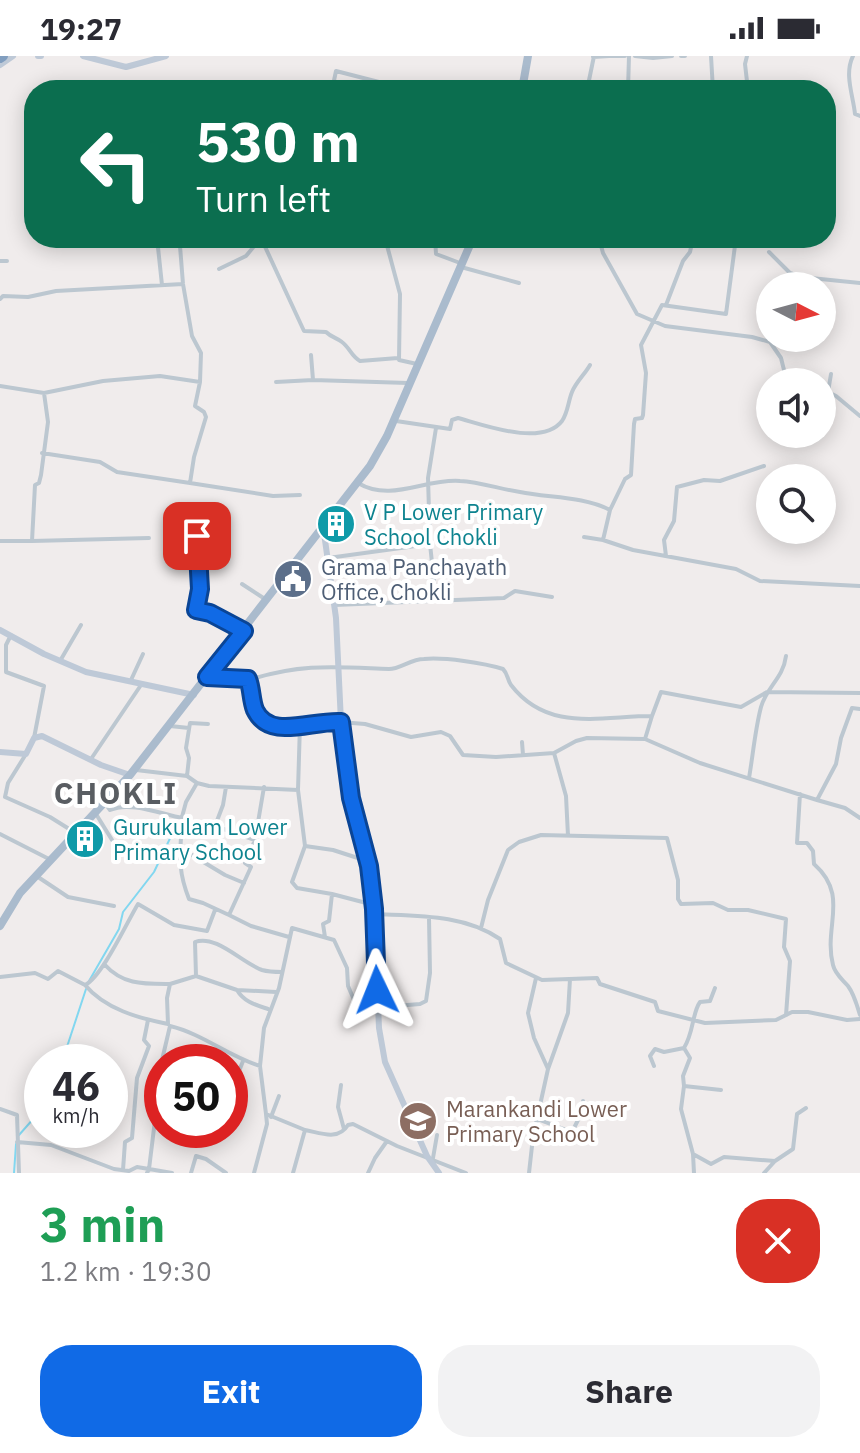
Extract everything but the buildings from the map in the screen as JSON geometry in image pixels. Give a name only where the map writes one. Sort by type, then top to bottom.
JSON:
[{"type":"main road","points":[[0,65],[13,56]]},
{"type":"main road","points":[[83,56],[126,67],[166,56]]},
{"type":"main road","points":[[524,80],[528,56]]},
{"type":"main road","points":[[0,926],[20,893],[132,772],[358,483],[393,420],[468,248]]},
{"type":"main road","points":[[323,526],[334,605],[341,722],[351,798],[367,861],[374,905],[377,1008],[385,1062],[439,1173]]},
{"type":"main road","points":[[0,630],[86,672],[194,695]]},
{"type":"main road","points":[[0,752],[26,754],[34,738],[50,738],[91,759],[132,772]]},
{"type":"main road","points":[[426,1173],[430,1159]]},
{"type":"street","points":[[589,80],[593,56],[627,56],[628,80]]},
{"type":"street","points":[[635,56],[672,56]]},
{"type":"street","points":[[711,56],[712,80]]},
{"type":"street","points":[[747,56],[747,80]]},
{"type":"street","points":[[853,56],[849,64],[850,84],[855,114],[860,116]]},
{"type":"street","points":[[335,80],[336,71],[372,80]]},
{"type":"street","points":[[158,248],[162,285]]},
{"type":"street","points":[[180,248],[192,336],[202,358],[195,406],[206,417],[190,483]]},
{"type":"street","points":[[219,269],[246,256],[253,248]]},
{"type":"street","points":[[266,248],[304,331],[326,332],[342,342],[360,361],[398,358],[417,364]]},
{"type":"street","points":[[388,248],[400,294],[398,358]]},
{"type":"street","points":[[435,248],[440,257],[459,265],[519,283]]},
{"type":"street","points":[[602,248],[637,314],[680,329],[770,342],[784,368]]},
{"type":"street","points":[[666,305],[691,248]]},
{"type":"street","points":[[603,540],[610,510],[625,479],[631,475],[634,424],[635,419],[642,418],[646,392],[641,345],[659,308],[666,305],[726,314],[735,248]]},
{"type":"street","points":[[769,252],[790,273],[801,277],[860,283]]},
{"type":"street","points":[[0,261],[7,261]]},
{"type":"street","points":[[0,299],[3,296],[28,297],[56,291],[183,284]]},
{"type":"street","points":[[311,355],[313,380]]},
{"type":"street","points":[[393,420],[450,429],[452,420],[458,418],[498,429],[530,434],[545,432],[560,424],[572,393],[590,365]]},
{"type":"street","points":[[0,386],[44,393],[90,383],[160,376],[200,382]]},
{"type":"street","points":[[276,382],[408,383]]},
{"type":"street","points":[[32,541],[33,495],[41,475],[48,422],[44,393]]},
{"type":"street","points":[[836,398],[860,416]]},
{"type":"street","points":[[436,428],[428,485],[436,600]]},
{"type":"street","points":[[42,453],[100,462],[117,472],[273,496],[300,495]]},
{"type":"street","points":[[666,556],[664,540],[674,521],[677,487],[704,480],[720,481],[756,469]]},
{"type":"street","points":[[358,483],[366,487],[403,490],[434,481],[460,481],[550,495],[610,510]]},
{"type":"street","points":[[197,536],[200,589],[194,614],[210,613],[244,631]]},
{"type":"street","points":[[584,537],[633,550],[736,569],[760,581],[860,586]]},
{"type":"street","points":[[0,541],[149,538]]},
{"type":"street","points":[[328,558],[430,544]]},
{"type":"street","points":[[242,584],[267,601]]},
{"type":"street","points":[[334,605],[504,598],[515,591],[552,597]]},
{"type":"street","points":[[60,661],[81,625]]},
{"type":"street","points":[[11,635],[6,645],[6,672],[44,686],[34,738]]},
{"type":"street","points":[[131,680],[143,654]]},
{"type":"street","points":[[749,778],[761,707],[767,692],[784,671],[786,656]]},
{"type":"street","points":[[207,677],[249,680],[279,671],[338,666],[393,669],[424,658],[498,667],[507,673],[513,687],[549,715],[593,721],[652,716]]},
{"type":"street","points":[[249,680],[252,701],[262,722],[277,728],[341,722],[365,724],[402,737],[441,732],[450,736],[463,755],[496,757],[554,753],[587,738],[645,739],[700,763],[845,808],[860,818]]},
{"type":"street","points":[[91,759],[142,683]]},
{"type":"street","points":[[645,739],[661,692],[741,707],[767,692],[860,693]]},
{"type":"street","points":[[817,800],[836,764],[852,708],[860,709]]},
{"type":"street","points":[[187,776],[189,758],[186,748],[190,723],[208,724]]},
{"type":"street","points":[[300,724],[298,790],[305,846],[292,882],[297,888],[374,905]]},
{"type":"street","points":[[168,725],[189,728]]},
{"type":"street","points":[[522,742],[523,755]]},
{"type":"street","points":[[554,753],[566,796],[568,836]]},
{"type":"street","points":[[26,754],[8,783],[3,798],[50,817],[75,834]]},
{"type":"street","points":[[132,772],[187,776],[197,783],[226,787],[298,790]]},
{"type":"street","points":[[197,783],[186,802],[182,818],[180,875],[189,899],[251,926],[289,937]]},
{"type":"street","points":[[226,787],[215,826],[255,840]]},
{"type":"street","points":[[229,915],[251,867],[245,859],[255,840],[264,787]]},
{"type":"street","points":[[374,914],[429,917],[481,928],[500,939],[506,963],[536,978],[597,978],[600,984],[612,990],[655,1002],[658,1011],[705,1023],[776,1020],[792,1012],[847,1020],[860,1017],[854,995],[833,968],[830,938],[834,896],[827,875],[814,864],[813,851],[807,843],[797,843],[800,794]]},
{"type":"street","points":[[105,803],[110,810],[119,806],[129,807],[182,818]]},
{"type":"street","points":[[96,814],[112,840]]},
{"type":"street","points":[[0,834],[51,860]]},
{"type":"street","points":[[481,928],[488,900],[508,850],[519,842],[541,835],[667,838],[681,904],[713,903],[728,910],[748,910],[786,919],[784,947],[790,961],[786,1015]]},
{"type":"street","points":[[305,846],[333,850],[367,861]]},
{"type":"street","points":[[172,847],[244,883]]},
{"type":"street","points":[[36,876],[68,897],[114,906]]},
{"type":"street","points":[[325,937],[323,924],[329,921],[332,894]]},
{"type":"street","points":[[85,985],[104,964],[138,904],[174,925],[207,931]]},
{"type":"street","points":[[204,940],[215,910]]},
{"type":"street","points":[[269,1116],[260,1066],[264,1028],[277,992],[292,928],[334,940],[358,1009],[377,1008],[426,1001],[430,973],[429,917]]},
{"type":"street","points":[[196,976],[195,942],[204,940],[225,948],[259,969],[282,972]]},
{"type":"street","points":[[104,964],[128,982],[170,984],[196,976],[237,990],[277,992]]},
{"type":"street","points":[[0,977],[35,973],[48,979],[58,971],[85,985],[103,1002],[148,1020],[188,1030],[213,1044]]},
{"type":"street","points":[[536,978],[528,1013],[534,1038],[548,1069]]},
{"type":"street","points":[[529,1173],[548,1069],[568,1013],[570,978]]},
{"type":"street","points":[[148,1171],[161,1097],[170,984]]},
{"type":"street","points":[[654,1066],[650,1056],[655,1049],[664,1052],[684,1048],[692,1035],[696,1008],[700,1002],[710,1001],[715,988]]},
{"type":"street","points":[[237,990],[254,1005],[269,1010]]},
{"type":"street","points":[[123,1170],[125,1142],[132,1138],[137,1078],[149,1046],[143,1038],[148,1020]]},
{"type":"street","points":[[684,1048],[690,1058],[683,1076],[681,1109],[693,1154],[694,1173]]},
{"type":"street","points":[[248,1062],[260,1066]]},
{"type":"street","points":[[341,1085],[338,1107],[344,1131]]},
{"type":"street","points":[[684,1086],[721,1090]]},
{"type":"street","points":[[254,1173],[269,1116],[279,1096]]},
{"type":"street","points":[[537,1119],[572,1132],[582,1112],[583,1101]]},
{"type":"street","points":[[764,1173],[793,1149],[797,1114],[806,1108]]},
{"type":"street","points":[[0,1109],[17,1115],[19,1173]]},
{"type":"street","points":[[269,1116],[329,1136],[353,1124],[466,1173]]},
{"type":"street","points":[[293,1173],[305,1130]]},
{"type":"street","points":[[430,1159],[437,1135]]},
{"type":"street","points":[[17,1139],[51,1145],[123,1170],[172,1173]]},
{"type":"street","points":[[368,1173],[387,1141]]},
{"type":"street","points":[[693,1154],[711,1164],[724,1157],[775,1161]]},
{"type":"street","points":[[191,1173],[196,1156],[226,1173]]},
{"type":"waterway","points":[[89,981],[119,929],[123,912],[154,872],[174,830]]},
{"type":"waterway","points":[[68,1044],[86,989]]},
{"type":"waterway","points":[[19,1135],[24,1129]]},
{"type":"waterway","points":[[14,1173],[16,1144]]},
{"type":"place","name":"V P Lower Primary School Chokli","points":[[336,524]]},
{"type":"place","name":"Grama Panchayath Office, Chokli","points":[[293,579]]},
{"type":"place","name":"Gurukulam Lower Primary School","points":[[85,839]]},
{"type":"place","name":"Marankandi Lower Primary School","points":[[418,1121]]},
{"type":"district","name":"CHOKLI","points":[[116,792]]},
{"type":"route","points":[[197,536],[200,589],[196,610],[210,613],[244,631],[207,677],[248,679],[256,711],[262,722],[270,726],[341,722],[351,798],[369,866],[377,990]]}]
